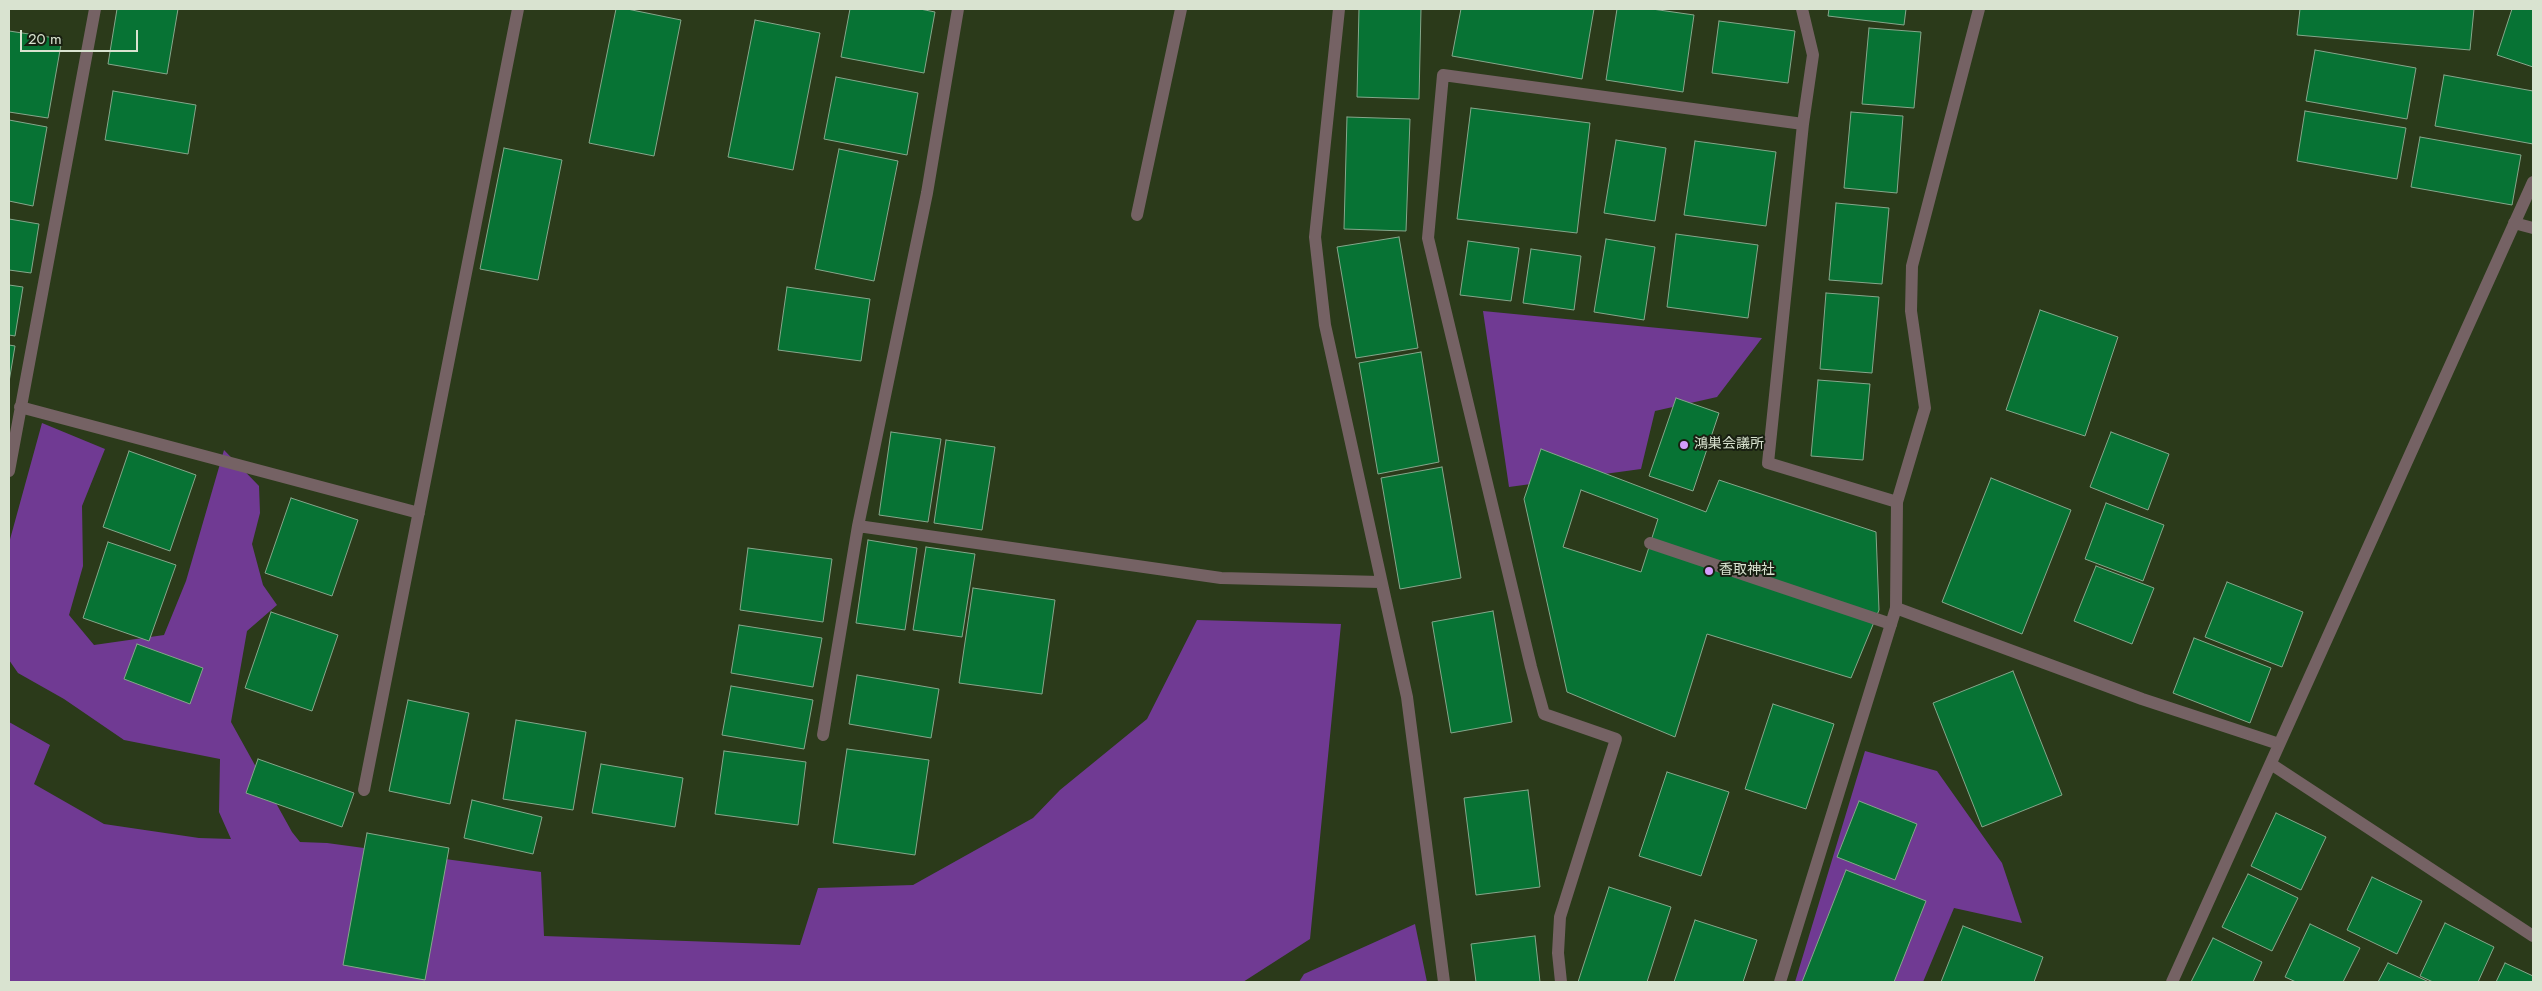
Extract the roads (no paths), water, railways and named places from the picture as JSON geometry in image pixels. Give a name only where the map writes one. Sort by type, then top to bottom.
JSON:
[{"type":"street","points":[[9,471],[95,9]]},
{"type":"street","points":[[364,790],[518,9]]},
{"type":"street","points":[[823,734],[858,526],[927,193],[958,9]]},
{"type":"street","points":[[1137,215],[1181,9]]},
{"type":"street","points":[[1339,9],[1315,237],[1325,325],[1380,582],[1407,697],[1444,982]]},
{"type":"street","points":[[1802,9],[1813,55],[1803,124],[1768,463],[1897,502]]},
{"type":"street","points":[[1780,982],[1896,608],[1897,502],[1924,408],[1911,311],[1912,266],[1979,9]]},
{"type":"street","points":[[1562,982],[1558,953],[1560,917],[1616,739],[1544,714],[1428,238],[1443,75],[1803,124]]},
{"type":"street","points":[[2172,982],[2533,182]]},
{"type":"street","points":[[2514,223],[2533,228]]},
{"type":"street","points":[[20,407],[419,513]]},
{"type":"street","points":[[858,526],[1221,578],[1380,582]]},
{"type":"street","points":[[1650,543],[1892,624]]},
{"type":"street","points":[[1896,608],[2142,699],[2279,744]]},
{"type":"street","points":[[2271,764],[2533,936]]},
{"type":"place","name":"鴻巣会議所","points":[[1684,445]]},
{"type":"place","name":"香取神社","points":[[1709,571]]}]
